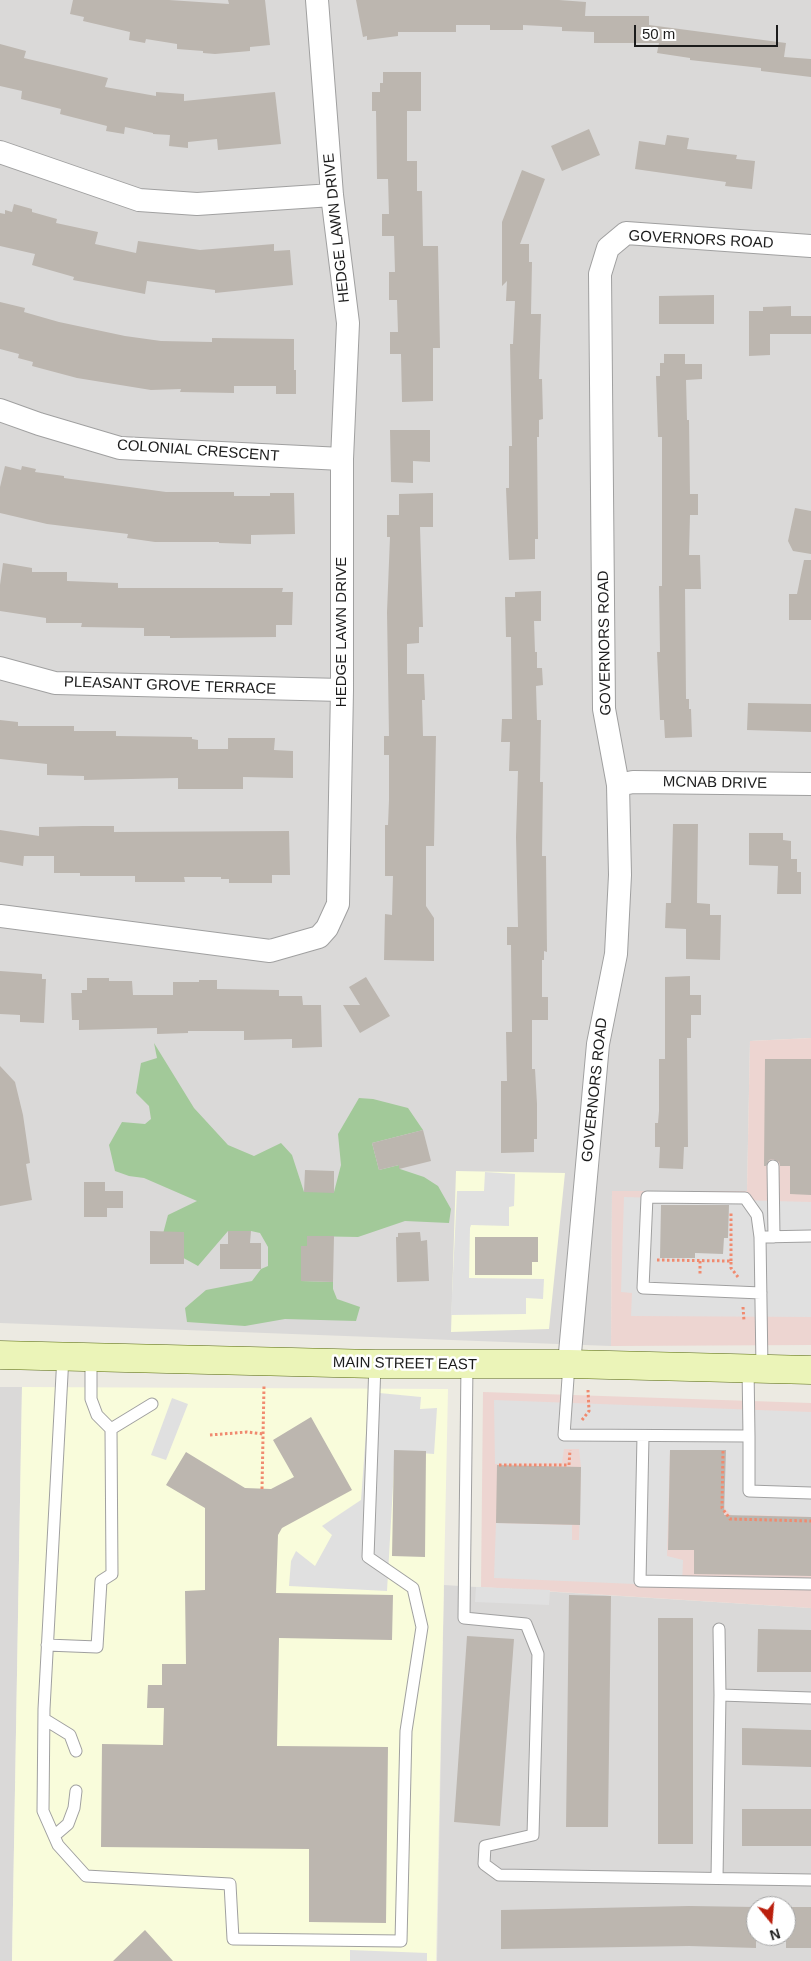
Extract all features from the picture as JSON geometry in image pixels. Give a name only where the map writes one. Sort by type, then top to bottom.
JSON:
[{"type":"main road","name":"MAIN STREET EAST","points":[[0,1355],[375,1364],[569,1364],[811,1370]]},
{"type":"street","name":"HEDGE LAWN DRIVE","points":[[0,916],[270,951],[319,937],[327,928],[338,904],[342,690],[342,460],[348,323],[332,195],[316,0]]},
{"type":"street","points":[[0,152],[138,200],[197,204],[332,195]]},
{"type":"street","name":"GOVERNORS ROAD","points":[[569,1364],[598,1044],[616,954],[620,875],[618,785],[604,710],[600,274],[608,248],[626,233],[811,246]]},
{"type":"street","name":"COLONIAL CRESCENT","points":[[0,410],[39,424],[120,448],[342,460]]},
{"type":"street","name":"PLEASANT GROVE TERRACE","points":[[0,668],[55,683],[342,690]]},
{"type":"street","name":"MCNAB DRIVE","points":[[618,785],[633,782],[811,784]]},
{"type":"lane","points":[[773,1166],[774,1237]]},
{"type":"lane","points":[[761,1293],[643,1288],[647,1197],[745,1198],[757,1215],[760,1237],[761,1293],[749,1436],[749,1491],[811,1493]]},
{"type":"lane","points":[[760,1237],[811,1236]]},
{"type":"lane","points":[[64,1356],[47,1644],[44,1718],[44,1811],[58,1845],[86,1876],[230,1884],[233,1939],[401,1941],[406,1731],[422,1627],[412,1588],[368,1558],[375,1364]]},
{"type":"lane","points":[[47,1644],[97,1647],[100,1581],[112,1574],[111,1429],[97,1415],[91,1399],[92,1357]]},
{"type":"lane","points":[[569,1364],[564,1435],[749,1436]]},
{"type":"lane","points":[[467,1365],[464,1618],[526,1624],[538,1654],[533,1835],[485,1846],[484,1864],[499,1875],[811,1880]]},
{"type":"lane","points":[[111,1429],[152,1404]]},
{"type":"lane","points":[[643,1436],[640,1581],[811,1584]]},
{"type":"lane","points":[[717,1878],[720,1694],[719,1629]]},
{"type":"lane","points":[[720,1694],[811,1698]]},
{"type":"lane","points":[[44,1718],[70,1735],[76,1751]]},
{"type":"lane","points":[[54,1836],[68,1824],[74,1808],[76,1791]]},
{"type":"path","points":[[731,1202],[731,1268],[738,1277]]},
{"type":"path","points":[[658,1250],[658,1260],[731,1261]]},
{"type":"path","points":[[700,1261],[700,1270]]},
{"type":"path","points":[[262,1489],[264,1385]]},
{"type":"path","points":[[581,1421],[589,1411],[588,1390]]},
{"type":"path","points":[[210,1435],[247,1432],[263,1434]]},
{"type":"path","points":[[500,1465],[569,1465],[570,1450]]},
{"type":"shaded area","points":[[0,0],[811,0],[811,1038],[750,1041],[747,1191],[612,1192],[611,1346],[0,1323]]},
{"type":"shaded area","points":[[811,1038],[811,1345],[611,1346],[612,1191],[747,1191],[750,1041]]},
{"type":"shaded area","points":[[456,1171],[565,1173],[549,1329],[451,1332]]},
{"type":"shaded area","points":[[485,1172],[515,1174],[514,1206],[509,1207],[509,1226],[471,1225],[469,1278],[544,1279],[543,1299],[526,1298],[526,1314],[451,1315],[457,1191],[484,1191]]},
{"type":"shaded area","points":[[624,1197],[811,1202],[811,1317],[631,1316],[632,1293],[621,1292]]},
{"type":"shaded area","points":[[0,1387],[22,1387],[12,1961],[0,1961]]},
{"type":"shaded area","points":[[22,1387],[448,1389],[436,1961],[12,1961]]},
{"type":"shaded area","points":[[369,1392],[421,1397],[420,1409],[437,1408],[434,1454],[395,1451],[387,1591],[289,1586],[291,1561],[296,1551],[315,1566],[332,1535],[322,1526],[361,1500]]},
{"type":"shaded area","points":[[483,1392],[811,1403],[811,1608],[481,1587]]},
{"type":"shaded area","points":[[172,1398],[188,1404],[166,1460],[151,1455]]},
{"type":"shaded area","points":[[494,1400],[811,1412],[811,1517],[752,1515],[733,1517],[670,1450],[667,1556],[683,1560],[682,1586],[494,1578],[496,1523],[572,1525],[572,1540],[579,1540],[581,1467],[579,1449],[564,1449],[562,1463],[495,1464]]},
{"type":"shaded area","points":[[444,1585],[811,1608],[811,1961],[437,1961]]},
{"type":"shaded area","points":[[476,1587],[550,1590],[549,1605],[475,1602]]},
{"type":"shaded area","points":[[350,1950],[427,1953],[427,1961],[350,1961]]},
{"type":"green space","points":[[154,1043],[194,1108],[228,1145],[254,1156],[281,1143],[292,1155],[304,1192],[334,1192],[341,1165],[338,1134],[359,1098],[373,1099],[408,1108],[423,1130],[372,1143],[379,1170],[399,1165],[400,1169],[424,1177],[438,1186],[451,1209],[449,1223],[405,1221],[358,1237],[307,1236],[307,1246],[301,1247],[301,1281],[333,1282],[333,1289],[337,1299],[360,1307],[356,1321],[285,1319],[245,1326],[187,1322],[185,1308],[206,1290],[252,1281],[261,1269],[268,1266],[268,1247],[260,1233],[228,1231],[198,1266],[160,1245],[168,1215],[197,1201],[144,1178],[129,1176],[115,1171],[109,1145],[122,1122],[145,1124],[151,1119],[149,1106],[136,1093],[141,1063],[157,1058]]},
{"type":"building","points":[[73,0],[169,0],[229,4],[228,0],[265,0],[270,45],[250,47],[250,51],[215,54],[177,49],[177,44],[146,39],[145,43],[129,40],[130,32],[83,21],[84,17],[70,14]]},
{"type":"building","points":[[356,0],[559,0],[586,2],[585,16],[649,16],[649,25],[786,43],[784,57],[811,59],[811,77],[761,71],[761,68],[690,60],[690,58],[657,53],[659,43],[594,43],[594,32],[562,31],[562,27],[523,25],[523,30],[490,30],[490,25],[456,25],[456,32],[398,32],[398,36],[367,40],[367,36],[363,37]]},
{"type":"building","points":[[0,44],[26,51],[24,58],[108,78],[105,87],[156,96],[156,92],[184,94],[184,101],[275,92],[281,144],[218,150],[217,139],[188,142],[188,148],[169,146],[170,135],[153,134],[125,127],[124,134],[106,131],[107,126],[60,114],[61,109],[21,99],[22,91],[0,86]]},
{"type":"building","points":[[383,72],[421,72],[421,111],[407,111],[407,161],[417,161],[417,191],[422,191],[423,246],[438,246],[440,348],[433,348],[433,401],[402,402],[401,354],[390,354],[390,332],[398,332],[397,300],[389,300],[389,272],[395,272],[394,236],[382,236],[382,214],[389,214],[388,179],[377,179],[376,111],[372,111],[372,92],[380,92],[380,83],[383,83]]},
{"type":"building","points":[[589,129],[600,155],[562,171],[551,146]]},
{"type":"building","points":[[667,135],[689,138],[687,149],[737,155],[736,159],[755,161],[752,189],[725,186],[726,182],[635,169],[639,141],[665,145]]},
{"type":"building","points":[[522,170],[545,179],[520,244],[529,244],[529,262],[532,262],[531,314],[541,314],[539,379],[542,379],[543,419],[539,420],[539,437],[537,437],[538,539],[535,539],[535,559],[509,560],[506,488],[509,488],[509,446],[512,446],[510,344],[513,344],[515,301],[506,301],[507,281],[502,286],[502,222]]},
{"type":"building","points":[[14,204],[32,209],[32,212],[57,219],[56,223],[98,232],[95,244],[136,253],[138,241],[200,250],[274,244],[274,251],[290,250],[293,285],[215,293],[215,290],[147,281],[145,294],[73,280],[74,277],[32,265],[35,254],[0,246],[0,213],[5,214],[5,210],[12,212]]},
{"type":"building","points":[[714,295],[714,324],[659,324],[659,296]]},
{"type":"building","points":[[0,302],[25,308],[24,312],[59,322],[125,336],[161,341],[212,342],[212,338],[294,339],[296,394],[276,394],[276,386],[234,386],[234,393],[180,392],[181,389],[151,390],[77,378],[32,366],[33,362],[18,358],[19,354],[0,349]]},
{"type":"building","points":[[791,306],[791,316],[811,316],[811,334],[770,334],[770,355],[749,356],[749,311],[763,311],[763,307]]},
{"type":"building","points":[[664,354],[685,354],[685,364],[702,364],[702,379],[686,380],[687,420],[689,420],[690,494],[698,494],[698,515],[690,515],[689,555],[700,555],[701,589],[685,589],[686,699],[689,699],[689,709],[691,709],[692,737],[665,738],[664,720],[660,720],[657,652],[660,652],[659,586],[662,586],[662,437],[658,437],[656,376],[660,376],[660,363],[664,363]]},
{"type":"building","points":[[390,430],[430,430],[430,462],[413,461],[413,483],[391,482]]},
{"type":"building","points":[[5,466],[21,470],[22,466],[36,469],[35,472],[64,476],[64,478],[166,492],[234,492],[234,496],[270,496],[270,493],[294,493],[295,534],[251,535],[251,544],[155,542],[127,538],[128,534],[47,524],[0,513],[0,487]]},
{"type":"building","points":[[433,493],[433,527],[420,527],[423,627],[419,627],[419,643],[407,644],[407,674],[424,674],[425,700],[422,700],[423,736],[436,736],[434,846],[426,846],[426,906],[434,918],[434,961],[384,960],[385,914],[392,915],[393,876],[385,876],[385,825],[388,825],[389,800],[389,755],[384,755],[384,736],[389,736],[387,612],[390,537],[387,537],[387,515],[399,515],[399,494]]},
{"type":"building","points":[[795,508],[811,511],[811,554],[793,551],[788,541]]},
{"type":"building","points":[[804,560],[811,560],[811,620],[789,620],[789,594],[797,594]]},
{"type":"building","points":[[3,563],[32,568],[32,572],[67,572],[67,581],[118,583],[118,588],[283,588],[282,592],[293,592],[292,625],[276,625],[276,637],[170,638],[170,636],[144,636],[144,628],[81,627],[82,623],[46,623],[46,618],[0,611],[0,585]]},
{"type":"building","points":[[541,591],[541,621],[534,621],[537,668],[542,668],[543,685],[536,686],[537,720],[541,720],[540,782],[543,782],[542,856],[546,856],[547,952],[544,951],[544,960],[542,960],[542,997],[548,997],[548,1020],[532,1020],[532,1069],[535,1069],[537,1104],[537,1139],[534,1139],[534,1152],[501,1153],[501,1081],[507,1081],[506,1032],[512,1032],[511,945],[507,945],[507,927],[518,927],[516,837],[518,771],[509,771],[510,742],[501,742],[502,719],[512,719],[511,637],[506,637],[505,597],[515,597],[515,592]]},
{"type":"building","points":[[748,703],[811,704],[811,732],[747,730]]},
{"type":"building","points":[[0,720],[18,722],[18,726],[74,726],[74,731],[116,731],[116,736],[192,737],[192,739],[198,740],[198,749],[228,749],[228,738],[275,738],[274,750],[293,751],[293,778],[243,777],[243,789],[178,789],[178,778],[84,780],[84,776],[47,775],[47,764],[0,759]]},
{"type":"building","points":[[673,824],[698,824],[697,903],[710,904],[710,915],[721,915],[720,960],[686,959],[686,929],[665,928],[666,903],[671,903]]},
{"type":"building","points":[[114,826],[114,832],[289,831],[290,875],[272,875],[272,883],[229,883],[229,879],[221,879],[221,877],[184,877],[185,882],[135,882],[135,876],[80,876],[80,873],[54,873],[54,856],[24,856],[23,866],[0,862],[0,830],[39,836],[39,827]]},
{"type":"building","points":[[749,833],[783,833],[783,840],[791,841],[791,859],[797,859],[797,872],[801,872],[801,894],[777,894],[778,866],[749,865]]},
{"type":"building","points":[[0,971],[42,974],[42,979],[46,979],[44,1023],[20,1022],[20,1015],[0,1014]]},
{"type":"building","points":[[690,976],[690,995],[701,995],[701,1015],[691,1015],[691,1038],[687,1038],[688,1147],[684,1147],[683,1169],[659,1168],[660,1147],[655,1147],[655,1123],[658,1123],[659,1111],[659,1059],[665,1059],[665,977]]},
{"type":"building","points":[[366,977],[390,1016],[360,1033],[343,1005],[360,1005],[349,987]]},
{"type":"building","points":[[87,978],[109,978],[109,981],[132,981],[133,995],[173,995],[173,982],[217,980],[217,989],[279,990],[279,996],[302,996],[303,1005],[321,1005],[322,1047],[292,1048],[292,1039],[244,1040],[244,1031],[188,1031],[188,1033],[157,1034],[157,1028],[79,1030],[79,1020],[72,1020],[71,993],[82,993],[82,990],[87,990]]},
{"type":"building","points":[[765,1059],[811,1059],[811,1195],[790,1194],[790,1166],[780,1166],[779,1162],[773,1159],[769,1160],[766,1166],[764,1166]]},
{"type":"building","points":[[0,1066],[15,1082],[23,1115],[30,1163],[26,1164],[32,1200],[0,1206]]},
{"type":"building","points":[[423,1130],[431,1161],[399,1169],[399,1165],[379,1170],[372,1143]]},
{"type":"building","points":[[305,1170],[334,1171],[334,1193],[304,1192]]},
{"type":"building","points":[[84,1182],[105,1182],[105,1191],[123,1191],[123,1208],[107,1208],[107,1217],[84,1217]]},
{"type":"building","points":[[661,1205],[729,1205],[728,1238],[724,1238],[723,1254],[695,1253],[695,1258],[660,1258]]},
{"type":"building","points":[[150,1231],[184,1232],[184,1264],[150,1264]]},
{"type":"building","points":[[228,1231],[251,1231],[250,1243],[261,1243],[261,1269],[220,1269],[220,1244],[228,1244]]},
{"type":"building","points":[[420,1232],[421,1241],[427,1240],[429,1281],[397,1282],[396,1237],[398,1237],[398,1233]]},
{"type":"building","points":[[307,1236],[334,1236],[333,1282],[301,1281],[301,1246],[307,1246]]},
{"type":"building","points":[[475,1237],[538,1237],[538,1262],[532,1262],[532,1275],[475,1275]]},
{"type":"building","points":[[311,1417],[352,1490],[282,1528],[278,1535],[276,1593],[393,1595],[392,1640],[279,1638],[277,1746],[388,1747],[386,1923],[309,1922],[309,1849],[101,1847],[102,1744],[163,1745],[164,1708],[147,1708],[148,1685],[162,1685],[162,1664],[186,1664],[185,1591],[205,1590],[205,1508],[166,1485],[186,1452],[245,1488],[271,1489],[294,1477],[273,1440]]},
{"type":"building","points":[[394,1450],[426,1451],[425,1557],[392,1556]]},
{"type":"building","points":[[670,1450],[726,1450],[724,1515],[811,1517],[811,1576],[694,1574],[694,1550],[668,1550]]},
{"type":"building","points":[[497,1465],[581,1467],[580,1525],[496,1523]]},
{"type":"building","points":[[569,1595],[611,1596],[608,1827],[566,1827]]},
{"type":"building","points":[[658,1618],[693,1618],[693,1844],[658,1844]]},
{"type":"building","points":[[758,1629],[811,1630],[811,1672],[757,1672]]},
{"type":"building","points":[[467,1636],[514,1639],[500,1826],[454,1822]]},
{"type":"building","points":[[742,1728],[811,1730],[811,1767],[742,1765]]},
{"type":"building","points":[[742,1809],[811,1809],[811,1846],[742,1846]]},
{"type":"building","points":[[689,1906],[746,1907],[746,1946],[756,1946],[756,1948],[689,1946],[501,1949],[501,1910]]},
{"type":"building","points":[[796,1907],[811,1907],[811,1948],[786,1948],[786,1946],[796,1946]]},
{"type":"building","points":[[145,1930],[173,1961],[113,1961]]}]
